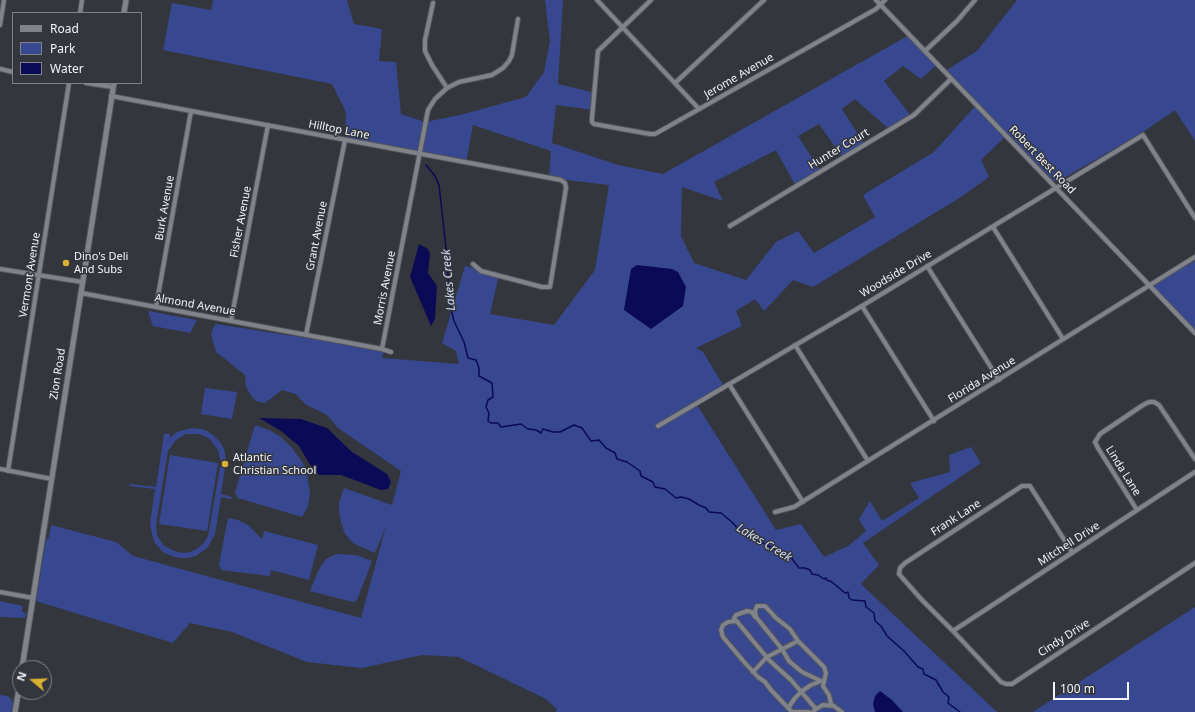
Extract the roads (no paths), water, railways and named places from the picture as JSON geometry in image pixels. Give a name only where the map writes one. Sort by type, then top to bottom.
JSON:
[{"type":"street","points":[[0,25],[4,0]]},
{"type":"street","points":[[80,12],[82,0]]},
{"type":"street","points":[[124,12],[126,0]]},
{"type":"street","points":[[597,0],[699,109]]},
{"type":"street","points":[[622,27],[651,0]]},
{"type":"street","points":[[675,84],[764,0]]},
{"type":"street","name":"Robert Best Road","points":[[876,0],[1195,333]]},
{"type":"street","name":"Jerome Avenue","points":[[622,27],[600,48],[597,53],[592,118],[593,123],[653,135],[876,9],[885,0]]},
{"type":"street","points":[[925,51],[975,0]]},
{"type":"street","points":[[434,3],[424,40],[425,51],[447,88],[459,82],[492,75],[504,68],[512,55],[518,19]]},
{"type":"street","points":[[0,69],[12,72]]},
{"type":"street","name":"Hunter Court","points":[[730,226],[914,115],[951,79]]},
{"type":"street","name":"Vermont Avenue","points":[[8,471],[69,84]]},
{"type":"street","points":[[100,84],[113,85]]},
{"type":"street","name":"Zion Road","points":[[23,660],[113,85]]},
{"type":"street","name":"Morris Avenue","points":[[382,349],[428,110],[435,99],[447,88]]},
{"type":"street","name":"Hilltop Lane","points":[[111,96],[564,182],[566,188],[550,286],[542,287],[481,271],[473,264]]},
{"type":"street","name":"Burk Avenue","points":[[156,307],[192,111]]},
{"type":"street","name":"Fisher Avenue","points":[[231,321],[268,125]]},
{"type":"street","name":"Woodside Drive","points":[[658,426],[862,306],[1143,135],[1195,218]]},
{"type":"street","name":"Grant Avenue","points":[[306,335],[345,140]]},
{"type":"street","points":[[993,227],[1063,340]]},
{"type":"street","name":"Florida Avenue","points":[[775,512],[794,507],[803,502],[1195,257]]},
{"type":"street","points":[[927,266],[999,380]]},
{"type":"street","points":[[0,269],[82,282]]},
{"type":"street","name":"Almond Avenue","points":[[81,293],[306,335]]},
{"type":"street","points":[[862,306],[934,421]]},
{"type":"street","points":[[306,335],[391,352]]},
{"type":"street","points":[[795,345],[868,461]]},
{"type":"street","points":[[729,384],[803,502]]},
{"type":"street","name":"Linda Lane","points":[[1137,510],[1095,442],[1100,434],[1143,405],[1149,402],[1154,402],[1159,405],[1195,459]]},
{"type":"street","points":[[0,469],[52,479]]},
{"type":"street","name":"Mitchell Drive","points":[[953,631],[1195,472]]},
{"type":"street","name":"Frank Lane","points":[[953,631],[902,579],[899,571],[904,563],[1022,486],[1030,486],[1072,552]]},
{"type":"street","name":"Cindy Drive","points":[[953,631],[1001,682],[1012,684],[1195,563]]},
{"type":"street","points":[[0,592],[33,598]]},
{"type":"street","points":[[756,618],[755,611],[757,607],[761,605],[764,606],[790,629],[798,641],[825,669],[826,673],[822,682],[802,691],[788,708]]},
{"type":"street","points":[[834,706],[823,706],[815,710],[802,691],[767,657],[736,621],[734,618],[735,615],[747,611],[752,612],[782,649],[789,661],[805,673],[822,682],[829,695],[831,704],[834,706],[842,712]]},
{"type":"street","points":[[736,621],[724,624],[721,633],[736,653],[788,708],[793,712],[808,712]]},
{"type":"street","points":[[753,672],[767,657],[798,641]]},
{"type":"street","points":[[15,712],[17,700]]},
{"type":"water","points":[[419,244],[428,249],[430,254],[428,273],[437,286],[435,319],[431,326],[410,277]]},
{"type":"water","points":[[637,265],[672,269],[678,272],[686,287],[683,306],[651,329],[624,310],[631,269]]},
{"type":"water","points":[[259,418],[301,419],[327,428],[352,452],[387,474],[391,482],[388,489],[381,490],[341,475],[319,475],[309,463],[299,446],[281,431]]},
{"type":"water","points":[[880,691],[892,700],[903,712],[875,712],[873,704],[875,696]]},
{"type":"waterway","name":"Lakes Creek","points":[[426,165],[435,176],[439,185],[447,257],[449,300],[454,321],[464,342],[468,358],[476,360],[479,368],[479,376],[492,383],[493,397],[488,400],[486,407],[489,413],[488,421],[491,423],[498,423],[501,427],[521,424],[528,429],[536,430],[541,433],[543,429],[553,432],[560,432],[574,425],[582,428],[591,441],[599,440],[606,448],[615,453],[617,459],[627,462],[640,471],[641,476],[653,482],[655,487],[665,489],[676,498],[681,497],[689,499],[706,508],[709,512],[721,513],[739,530],[773,548],[784,557],[790,556],[799,568],[805,568],[810,570],[812,574],[818,575],[824,579],[826,578],[845,593],[848,592],[849,598],[852,600],[865,601],[866,607],[874,613],[875,621],[881,626],[887,636],[904,651],[918,667],[923,669],[924,674],[936,680],[943,692],[949,697],[948,703],[960,712]]},
{"type":"place","name":"Dino's Deli And Subs","points":[[66,263]]},
{"type":"place","name":"Atlantic Christian School","points":[[225,464]]}]
